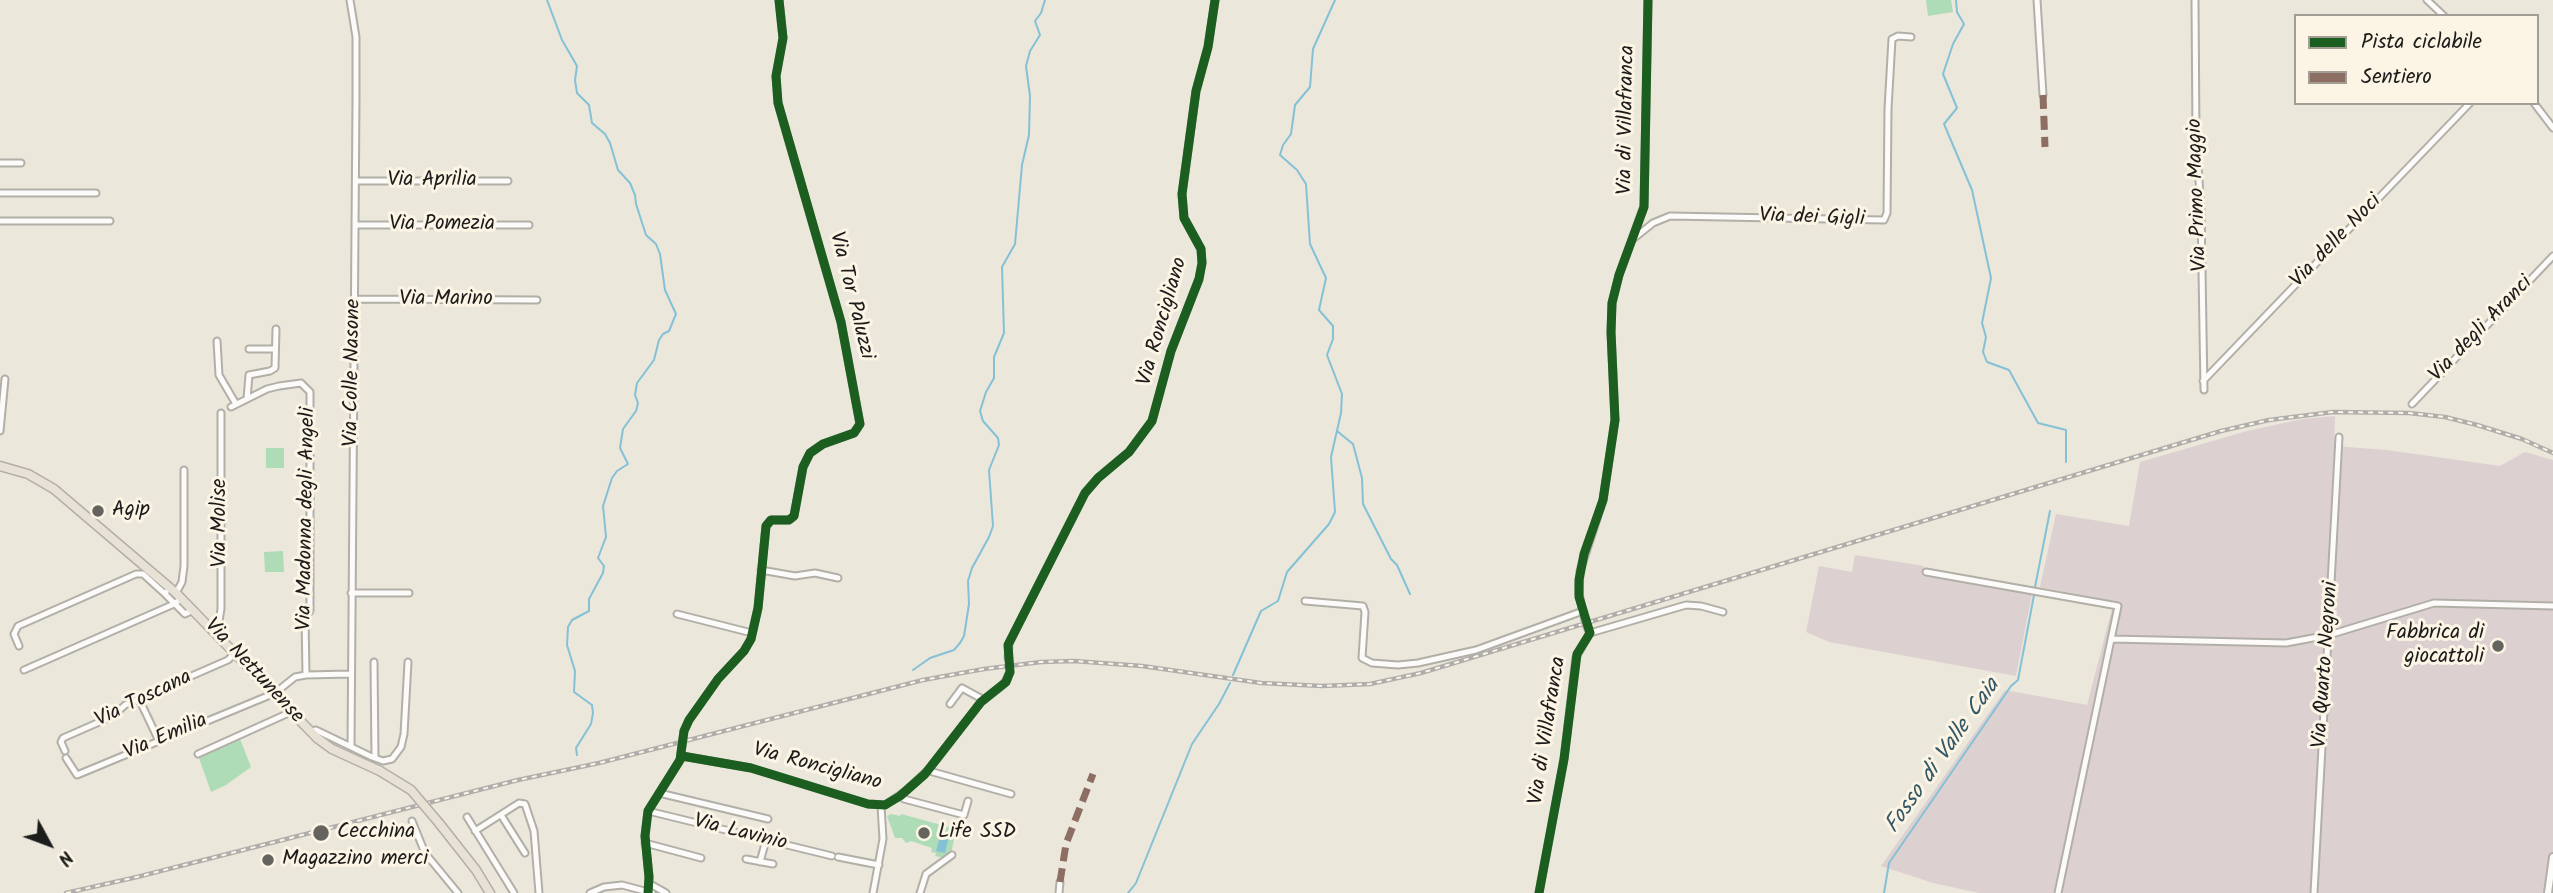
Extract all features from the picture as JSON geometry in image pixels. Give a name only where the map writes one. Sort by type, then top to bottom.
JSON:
[{"type":"main road","name":"Via Nettunense","points":[[0,466],[28,474],[51,487],[173,595],[194,610],[310,732],[332,749],[380,771],[411,790],[476,870],[490,893]]},
{"type":"street","name":"Via Colle Nasone","points":[[350,0],[355,25],[356,56],[351,747]]},
{"type":"street","name":"Via Tor Paluzzi","points":[[649,893],[645,843],[648,811],[682,756],[684,731],[689,719],[721,676],[744,651],[752,633],[758,612],[766,526],[771,520],[789,520],[794,516],[807,457],[818,447],[854,433],[860,424],[841,322],[776,97],[776,73],[783,38],[779,0]]},
{"type":"street","name":"Via Roncigliano","points":[[1008,658],[1009,643],[1085,493],[1098,478],[1129,452],[1152,421],[1171,351],[1199,279],[1202,260],[1200,246],[1184,218],[1182,194],[1196,91],[1208,47],[1215,0]]},
{"type":"street","name":"Via di Villafranca","points":[[1539,893],[1564,759],[1576,657],[1588,630],[1579,593],[1580,571],[1603,500],[1615,420],[1612,307],[1616,283],[1644,203],[1648,0]]},
{"type":"street","points":[[2037,0],[2043,95]]},
{"type":"street","name":"Via Primo Maggio","points":[[2195,0],[2204,390]]},
{"type":"street","points":[[2427,0],[2442,14]]},
{"type":"street","name":"Via dei Gigli","points":[[1631,241],[1655,221],[1672,216],[1884,220],[1887,213],[1892,39],[1898,36],[1912,37]]},
{"type":"street","name":"Via delle Noci","points":[[2203,381],[2468,105]]},
{"type":"street","points":[[2536,105],[2553,128]]},
{"type":"street","points":[[0,163],[21,163]]},
{"type":"street","name":"Via Aprilia","points":[[356,181],[508,181]]},
{"type":"street","points":[[0,193],[96,193]]},
{"type":"street","points":[[0,221],[110,221]]},
{"type":"street","name":"Via Pomezia","points":[[355,225],[529,225]]},
{"type":"street","name":"Via degli Aranci","points":[[2412,404],[2553,256]]},
{"type":"street","name":"Via Marino","points":[[356,299],[537,300]]},
{"type":"street","points":[[247,399],[248,376],[273,370],[276,329]]},
{"type":"street","name":"Via Madonna degli Angeli","points":[[217,341],[220,378],[233,406],[271,388],[299,383],[306,385],[310,394],[310,611],[305,618],[306,675]]},
{"type":"street","points":[[249,349],[275,349]]},
{"type":"street","points":[[0,431],[5,379]]},
{"type":"street","name":"Via Molise","points":[[217,633],[221,608],[221,413]]},
{"type":"street","name":"Via Quarto Negroni","points":[[2314,893],[2339,437]]},
{"type":"street","points":[[24,670],[173,595],[182,582],[184,566],[184,470]]},
{"type":"street","points":[[761,570],[795,576],[815,573],[838,578]]},
{"type":"street","points":[[1926,572],[2118,606],[2058,893]]},
{"type":"street","points":[[19,646],[14,634],[18,626],[136,574],[143,574],[173,595]]},
{"type":"street","points":[[351,593],[409,593]]},
{"type":"street","points":[[1305,601],[1363,606],[1365,612],[1362,658],[1372,663],[1398,665],[1476,650],[1583,612]]},
{"type":"street","points":[[2112,639],[2279,643],[2329,635],[2434,603],[2553,606]]},
{"type":"street","points":[[1588,630],[1682,606],[1697,605],[1723,612]]},
{"type":"street","points":[[677,614],[752,633]]},
{"type":"street","name":"Via Toscana","points":[[65,751],[61,742],[63,738],[112,716],[123,706],[228,660],[235,653]]},
{"type":"street","points":[[374,662],[375,758]]},
{"type":"street","points":[[310,732],[316,730],[375,758],[388,761],[397,754],[404,734],[408,662]]},
{"type":"street","name":"Via Roncigliano","points":[[682,756],[751,768],[881,806],[900,796],[929,769],[984,700],[1003,686],[1010,672]]},
{"type":"street","points":[[275,693],[289,681],[306,675],[350,674]]},
{"type":"street","points":[[950,704],[962,688],[984,700]]},
{"type":"street","name":"Via Emilia","points":[[66,758],[76,775],[275,693]]},
{"type":"street","points":[[139,699],[159,741]]},
{"type":"street","points":[[198,754],[291,712]]},
{"type":"street","points":[[929,769],[1012,794]]},
{"type":"street","points":[[659,793],[768,819]]},
{"type":"street","points":[[900,796],[964,815],[968,801]]},
{"type":"street","points":[[475,831],[523,803],[534,829],[538,893]]},
{"type":"street","points":[[873,893],[884,833],[881,806]]},
{"type":"street","name":"Via Lavinio","points":[[648,811],[835,857],[879,865]]},
{"type":"street","points":[[501,815],[525,853]]},
{"type":"street","points":[[467,817],[514,893]]},
{"type":"street","points":[[412,821],[425,853],[458,893]]},
{"type":"street","points":[[760,862],[766,840]]},
{"type":"street","points":[[645,843],[701,858]]},
{"type":"street","points":[[920,893],[926,874],[952,855]]},
{"type":"street","points":[[2548,893],[2553,857]]},
{"type":"street","points":[[746,859],[773,864]]},
{"type":"street","points":[[1059,893],[1060,882]]},
{"type":"street","points":[[650,884],[666,893]]},
{"type":"street","points":[[590,893],[604,887],[622,885],[649,893]]},
{"type":"shaded area","points":[[2335,416],[2334,446],[2387,450],[2500,466],[2525,452],[2553,460],[2553,893],[1979,893],[1933,883],[1881,866],[2005,690],[2087,705],[2114,601],[2040,587],[2056,514],[2129,526],[2140,462],[2247,431],[2302,419]]},
{"type":"shaded area","points":[[1855,555],[1924,566],[1923,576],[2032,594],[2016,676],[1829,642],[1806,632],[1819,566],[1852,572]]},
{"type":"green space","points":[[1926,0],[1951,0],[1953,12],[1928,16]]},
{"type":"green space","points":[[266,448],[284,448],[284,468],[266,468]]},
{"type":"green space","points":[[283,551],[284,572],[265,572],[264,552]]},
{"type":"green space","points":[[240,739],[251,767],[211,792],[199,758]]},
{"type":"green space","name":"Life SSD","points":[[901,814],[956,829],[951,854],[945,858],[935,856],[936,853],[931,852],[932,848],[895,838],[887,816]]},
{"type":"water","points":[[942,830],[950,832],[945,853],[936,851]]},
{"type":"waterway","points":[[547,0],[562,40],[577,66],[577,93],[589,105],[592,123],[605,134],[610,143],[618,170],[630,183],[635,195],[646,235],[656,244],[665,290],[676,314],[669,331],[659,340],[654,360],[637,383],[636,411],[623,429],[620,448],[628,464],[612,478],[603,506],[606,537],[598,558],[604,566],[603,573],[589,599],[589,611],[572,620],[568,627],[567,645],[575,671],[574,692],[592,705],[593,713],[591,724],[576,748],[577,755]]},
{"type":"waterway","points":[[913,670],[930,658],[954,650],[964,636],[969,604],[968,581],[993,526],[989,470],[999,445],[998,438],[983,421],[980,411],[994,378],[994,357],[1004,333],[1002,267],[1015,244],[1022,165],[1029,135],[1030,96],[1026,66],[1030,51],[1040,35],[1035,21],[1045,0]]},
{"type":"waterway","points":[[1233,675],[1261,611],[1278,601],[1287,572],[1329,524],[1335,512],[1331,457],[1341,413],[1342,394],[1327,355],[1333,339],[1333,326],[1319,310],[1326,278],[1310,244],[1306,184],[1297,170],[1280,155],[1291,134],[1295,105],[1310,87],[1313,49],[1335,0]]},
{"type":"waterway","name":"Fosso di Valle Caia","points":[[1956,0],[1957,12],[1964,24],[1953,44],[1943,74],[1957,108],[1944,124],[1972,190],[1991,278],[1982,323],[1986,337],[1983,352],[1987,362],[2009,370],[2038,423],[2066,430],[2066,462]]},
{"type":"waterway","points":[[1337,431],[1353,444],[1362,478],[1363,504],[1410,594]]},
{"type":"waterway","name":"Fosso di Valle Caia","points":[[2035,587],[2050,511]]},
{"type":"waterway","name":"Fosso di Valle Caia","points":[[1884,893],[1889,863],[2011,686],[2018,680],[2034,595]]},
{"type":"waterway","points":[[1128,893],[1136,883],[1192,744],[1230,683]]},
{"type":"tunnel","points":[[1008,658],[1010,672]]},
{"type":"railway","points":[[66,893],[518,780],[599,763],[923,680],[984,669],[1074,661],[1142,666],[1261,683],[1322,686],[1370,684],[1421,673],[2221,431],[2269,420],[2333,412],[2409,413],[2445,417],[2522,439],[2553,453]]},
{"type":"marked path","points":[[2043,95],[2045,147]]},
{"type":"marked path","points":[[1060,882],[1066,844],[1093,774]]},
{"type":"cycle path","points":[[648,893],[645,836],[648,811],[680,760],[684,731],[689,720],[751,639],[758,608],[766,526],[771,520],[789,520],[794,516],[803,467],[810,453],[823,444],[854,433],[860,424],[841,322],[778,103],[776,76],[783,38],[779,0]]},
{"type":"cycle path","points":[[682,756],[751,768],[868,804],[885,805],[925,774],[981,702],[1006,682],[1010,672],[1008,645],[1085,493],[1098,478],[1129,452],[1152,421],[1171,351],[1199,279],[1201,249],[1184,218],[1182,194],[1196,91],[1208,47],[1215,0]]},
{"type":"cycle path","points":[[1539,893],[1564,759],[1577,654],[1590,633],[1579,597],[1579,580],[1584,554],[1603,500],[1615,420],[1612,303],[1619,275],[1644,207],[1648,0]]},
{"type":"place","name":"Agip","points":[[98,511]]},
{"type":"place","name":"Fabbrica di giocattoli","points":[[2498,646]]},
{"type":"place","name":"Cecchina","points":[[321,833]]},
{"type":"place","name":"Life SSD","points":[[924,833]]},
{"type":"place","name":"Magazzino merci","points":[[268,860]]}]
